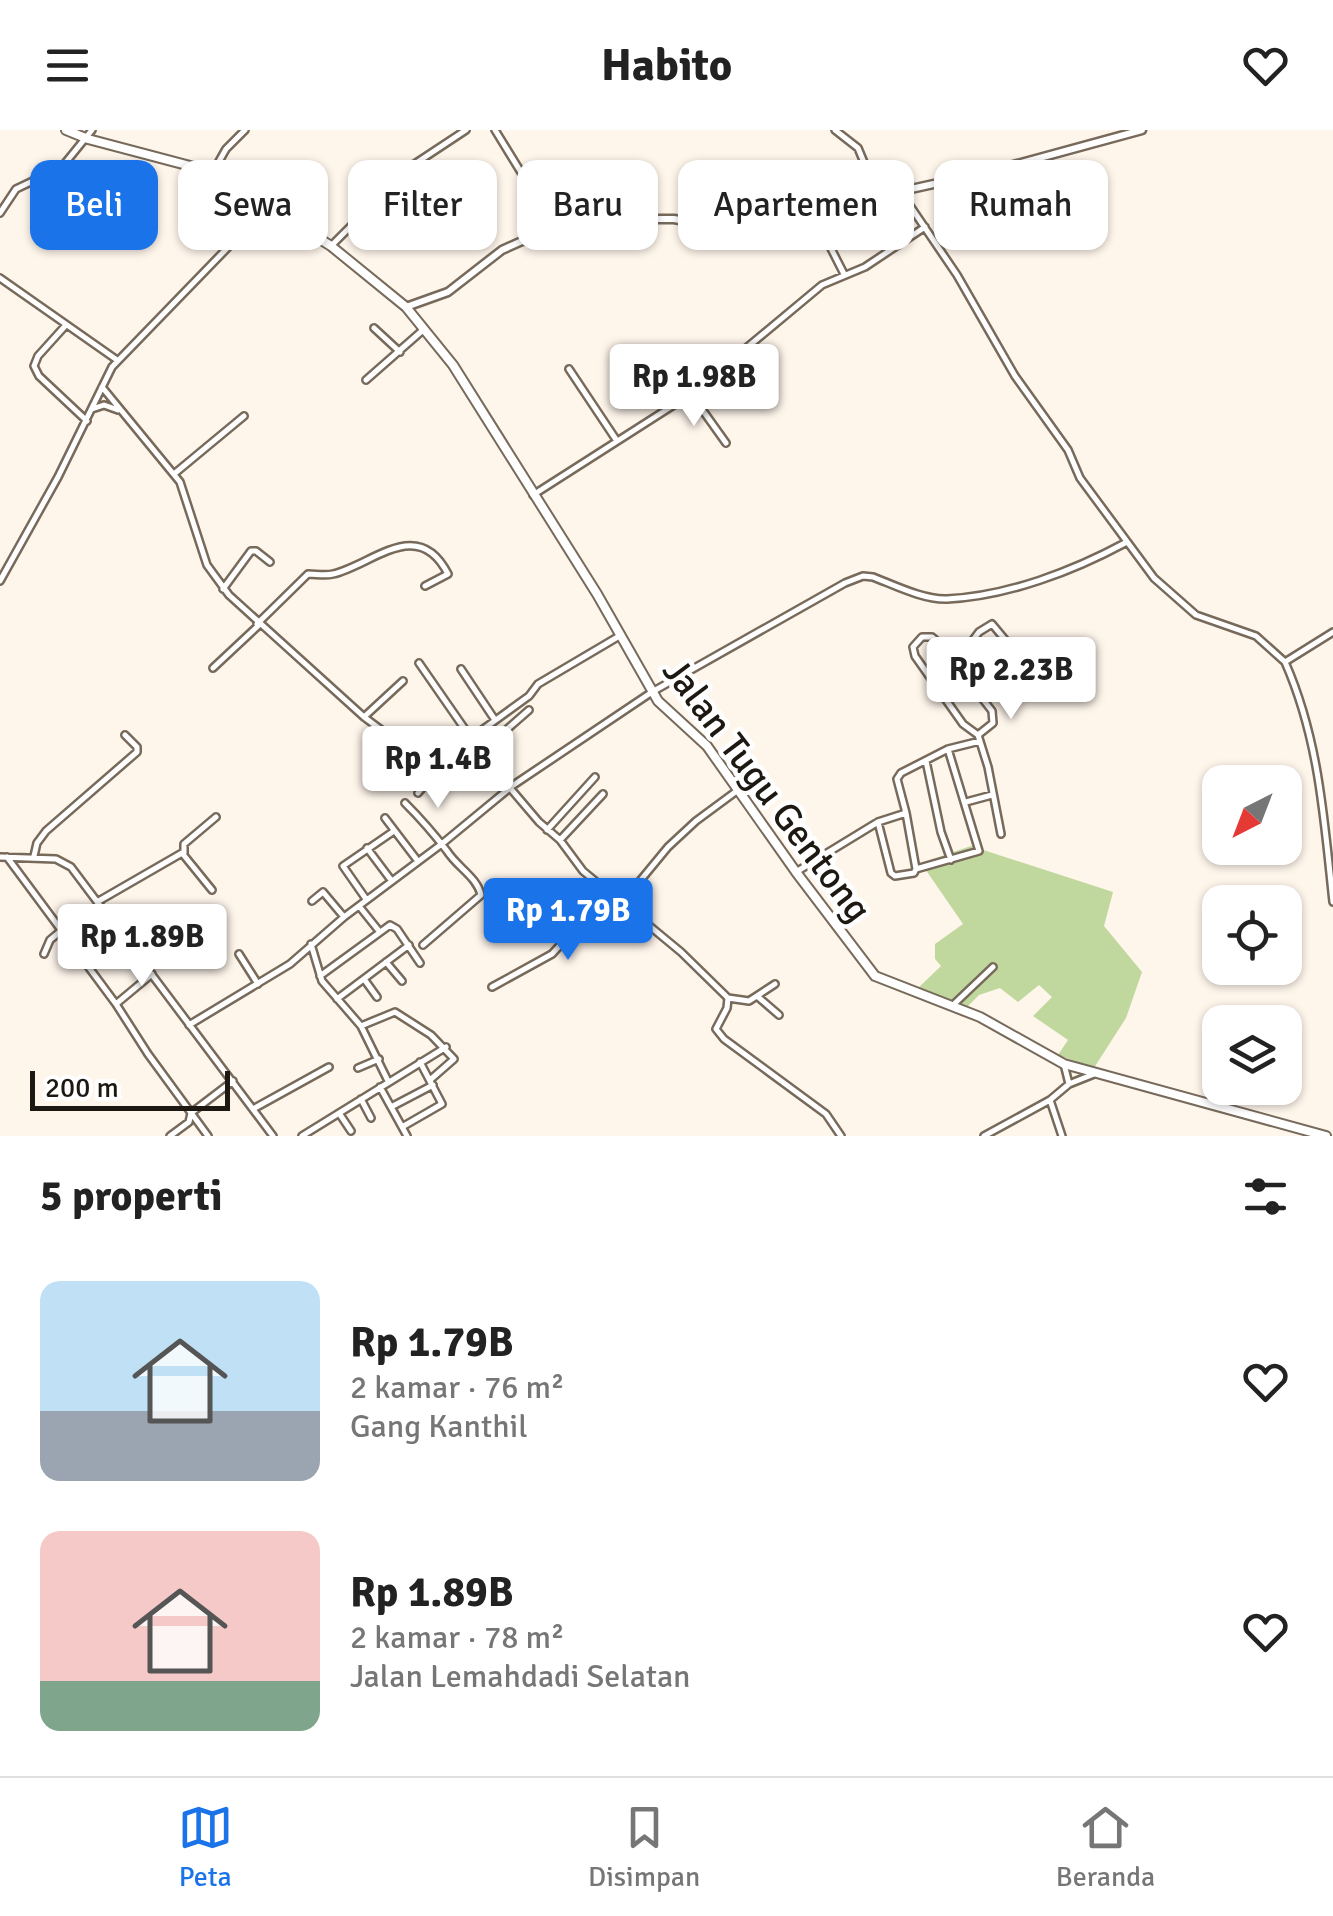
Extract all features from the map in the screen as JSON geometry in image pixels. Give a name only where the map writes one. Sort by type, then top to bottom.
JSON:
[{"type":"main road","name":"Jalan Tugu Gentong","points":[[66,130],[178,161]]},
{"type":"main road","name":"Jalan Tugu Gentong","points":[[328,244],[426,328],[453,365],[652,692],[666,710],[708,746],[875,976],[980,1017],[1064,1064],[1326,1136]]},
{"type":"street","points":[[220,160],[245,130]]},
{"type":"street","points":[[422,160],[466,130]]},
{"type":"street","points":[[495,130],[517,166]]},
{"type":"street","points":[[835,130],[858,148],[863,160]]},
{"type":"street","points":[[914,188],[1053,156],[1142,130]]},
{"type":"street","points":[[0,213],[16,190],[62,167],[90,134]]},
{"type":"street","points":[[914,211],[970,295],[1015,376],[1068,450],[1080,478],[1154,578],[1184,607],[1256,636],[1285,662],[1312,738],[1331,854],[1333,902]]},
{"type":"street","points":[[533,495],[690,394],[808,296],[844,274],[865,267],[925,227]]},
{"type":"street","points":[[332,246],[348,230]]},
{"type":"street","points":[[406,308],[448,292],[510,244],[517,243]]},
{"type":"street","points":[[0,582],[117,360],[225,250]]},
{"type":"street","points":[[832,250],[844,274]]},
{"type":"street","points":[[2,282],[117,360]]},
{"type":"street","points":[[66,324],[34,366],[39,376],[86,420]]},
{"type":"street","points":[[374,328],[400,352]]},
{"type":"street","points":[[366,380],[426,328]]},
{"type":"street","points":[[570,369],[617,441]]},
{"type":"street","points":[[102,387],[185,492],[212,576],[223,589],[364,717],[423,761],[443,763]]},
{"type":"street","points":[[690,394],[726,443]]},
{"type":"street","points":[[92,409],[104,406],[120,412]]},
{"type":"street","points":[[174,474],[244,416]]},
{"type":"street","points":[[189,1026],[286,966],[512,786],[652,692],[775,619],[856,578],[873,577],[946,599],[1011,587],[1074,568],[1126,543]]},
{"type":"street","points":[[213,668],[308,574],[338,573],[386,550],[413,546],[438,559],[448,574],[424,586]]},
{"type":"street","points":[[223,589],[251,551],[270,562]]},
{"type":"street","points":[[982,698],[1004,679],[1021,659],[995,625],[990,625],[973,640],[1004,679]]},
{"type":"street","points":[[1285,662],[1333,632]]},
{"type":"street","points":[[418,793],[443,763],[528,697],[538,684],[621,636]]},
{"type":"street","points":[[878,822],[893,876],[914,874],[897,776],[948,749],[979,738],[994,719],[982,698],[932,637],[926,636],[914,644],[915,656],[934,687],[979,738],[1001,834]]},
{"type":"street","points":[[419,662],[470,742],[607,894],[681,952],[728,998],[740,1001],[776,984]]},
{"type":"street","points":[[461,668],[494,720]]},
{"type":"street","points":[[364,717],[403,680]]},
{"type":"street","points":[[508,710],[516,721]]},
{"type":"street","points":[[480,752],[529,710]]},
{"type":"street","points":[[34,856],[37,842],[46,832],[137,752],[125,735]]},
{"type":"street","points":[[916,869],[980,850],[948,749]]},
{"type":"street","points":[[926,761],[941,832],[952,861]]},
{"type":"street","points":[[547,830],[595,778]]},
{"type":"street","points":[[621,904],[668,846],[738,790]]},
{"type":"street","points":[[560,840],[602,794]]},
{"type":"street","points":[[965,802],[992,795]]},
{"type":"street","points":[[405,803],[476,883],[481,896],[423,945]]},
{"type":"street","points":[[796,872],[878,822],[906,813]]},
{"type":"street","points":[[212,890],[184,853],[184,844],[216,816]]},
{"type":"street","points":[[385,818],[416,860]]},
{"type":"street","points":[[366,899],[343,866],[394,830]]},
{"type":"street","points":[[367,848],[391,880]]},
{"type":"street","points":[[97,902],[184,853]]},
{"type":"street","points":[[3,857],[34,856],[66,864],[274,1136]]},
{"type":"street","points":[[3,857],[62,930],[208,1136]]},
{"type":"street","points":[[312,901],[323,892],[344,917]]},
{"type":"street","points":[[492,986],[552,954],[607,894]]},
{"type":"street","points":[[358,905],[379,931]]},
{"type":"street","points":[[320,976],[379,931],[394,926],[420,963]]},
{"type":"street","points":[[44,954],[50,940],[62,930]]},
{"type":"street","points":[[311,944],[320,976],[361,1026],[388,1081]]},
{"type":"street","points":[[337,999],[408,944]]},
{"type":"street","points":[[239,954],[258,984]]},
{"type":"street","points":[[386,962],[402,981]]},
{"type":"street","points":[[952,1006],[993,967]]},
{"type":"street","points":[[116,1004],[152,974]]},
{"type":"street","points":[[364,979],[377,996]]},
{"type":"street","points":[[757,996],[779,1015]]},
{"type":"street","points":[[728,998],[717,1025],[719,1034],[826,1114],[842,1136]]},
{"type":"street","points":[[361,1026],[398,1013],[446,1047],[454,1059],[431,1083],[392,1107]]},
{"type":"street","points":[[302,1136],[446,1047]]},
{"type":"street","points":[[358,1068],[379,1060]]},
{"type":"street","points":[[402,1127],[440,1107],[442,1101],[420,1062]]},
{"type":"street","points":[[1064,1064],[1070,1084]]},
{"type":"street","points":[[254,1109],[329,1067]]},
{"type":"street","points":[[984,1136],[1050,1100],[1070,1084],[1094,1074]]},
{"type":"street","points":[[170,1136],[188,1122],[191,1113],[233,1081]]},
{"type":"street","points":[[380,1087],[407,1136]]},
{"type":"street","points":[[361,1099],[371,1118]]},
{"type":"street","points":[[1050,1100],[1062,1136]]},
{"type":"street","points":[[339,1113],[351,1131]]},
{"type":"green space","points":[[971,846],[1113,892],[1104,926],[1142,972],[1126,1018],[1092,1071],[1063,1060],[1078,1062],[1058,1055],[1068,1040],[1033,1016],[1052,997],[1039,985],[1018,1002],[1000,988],[979,995],[965,1009],[916,990],[941,966],[935,959],[935,944],[963,924],[921,863]]}]
